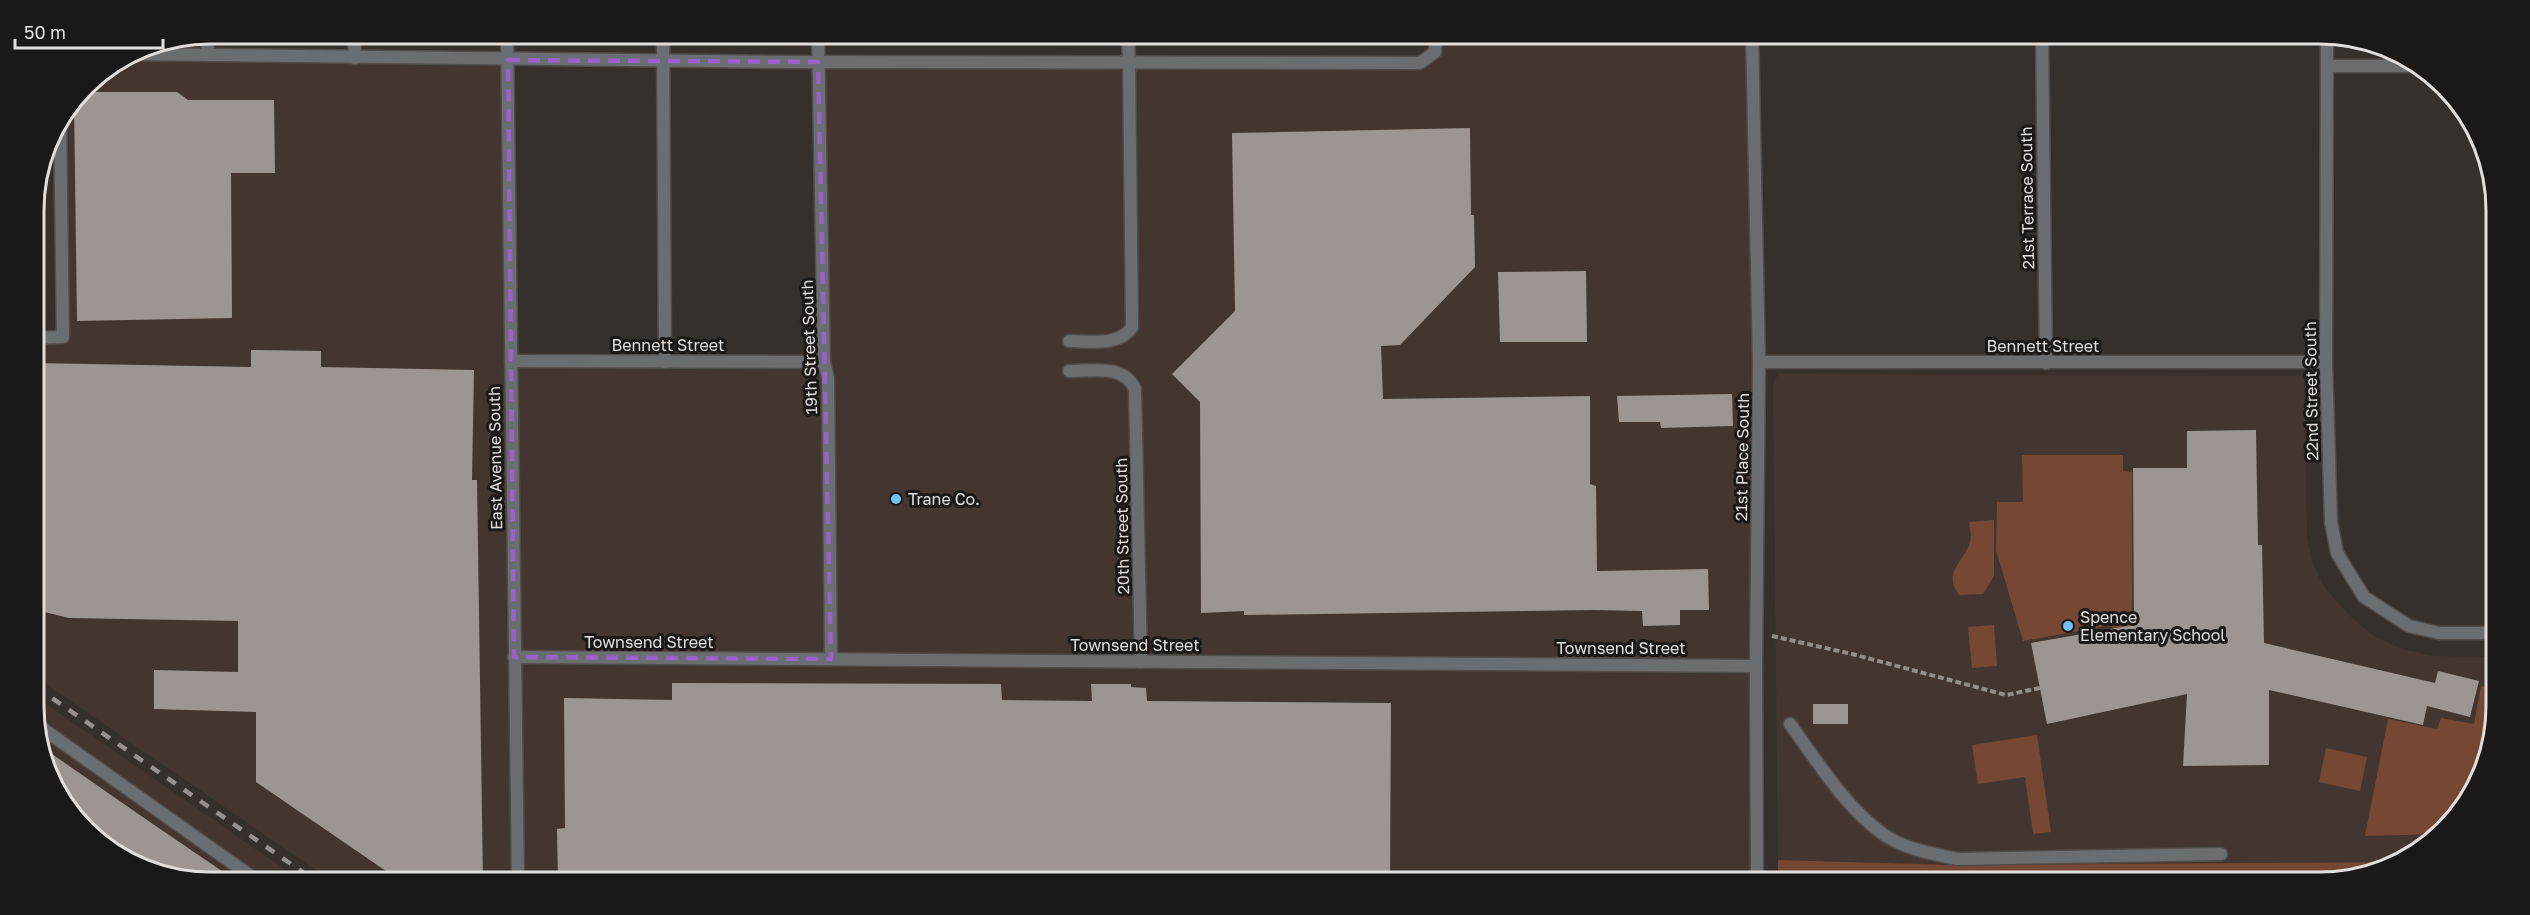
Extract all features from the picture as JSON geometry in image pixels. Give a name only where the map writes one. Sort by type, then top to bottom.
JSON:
[{"type":"street","points":[[207,43],[207,55]]},
{"type":"street","points":[[354,43],[355,58]]},
{"type":"street","name":"East Avenue South","points":[[507,43],[518,872]]},
{"type":"street","points":[[663,43],[665,362]]},
{"type":"street","name":"19th Street South","points":[[818,43],[824,362],[828,378],[831,659]]},
{"type":"street","points":[[1069,340],[1119,339],[1127,335],[1132,327],[1128,43]]},
{"type":"street","points":[[151,54],[508,60],[1129,64],[1420,63],[1435,52],[1435,43]]},
{"type":"street","name":"21st Place South","points":[[1752,43],[1759,363],[1756,636],[1758,871]]},
{"type":"street","name":"21st Terrace South","points":[[2042,43],[2046,363]]},
{"type":"street","name":"22nd Street South","points":[[2327,44],[2326,362],[2331,522],[2337,553],[2364,597],[2409,626],[2439,633],[2486,633]]},
{"type":"street","points":[[2328,66],[2404,66]]},
{"type":"street","points":[[44,338],[63,338],[60,137]]},
{"type":"street","name":"Bennett Street","points":[[511,361],[824,362]]},
{"type":"street","name":"Bennett Street","points":[[1759,363],[2326,362]]},
{"type":"street","name":"20th Street South","points":[[1069,371],[1118,371],[1130,378],[1135,389],[1142,662]]},
{"type":"street","name":"Townsend Street","points":[[514,657],[1756,666]]},
{"type":"street","points":[[1790,724],[1850,805],[1884,835],[1922,851],[1958,859],[2221,854]]},
{"type":"street","points":[[46,731],[243,872]]},
{"type":"path","points":[[1756,636],[1781,637],[2006,695],[2040,688]]},
{"type":"highlighted area","points":[[508,60],[818,62],[831,659],[514,657]]},
{"type":"shaded area","name":"Trane Co.","points":[[1435,43],[1752,43],[1756,871],[318,872],[43,682],[44,337],[62,337],[60,138],[78,108],[92,92],[108,78],[136,61],[151,54],[508,60],[511,361],[824,362],[818,62],[1420,63],[1435,52]]},
{"type":"shaded area","name":"Spence Elementary School","points":[[1778,374],[2304,376],[2307,537],[2312,562],[2324,587],[2349,615],[2374,636],[2402,649],[2431,656],[2486,657],[2485,728],[2481,749],[2459,798],[2422,837],[2404,849],[2376,862],[1954,865],[1778,860],[1773,385]]},
{"type":"shaded area","points":[[2022,455],[2123,455],[2123,471],[2132,472],[2132,642],[2117,643],[2112,625],[2023,641],[1996,550],[1997,502],[2023,502]]},
{"type":"shaded area","points":[[1994,520],[1994,576],[1983,594],[1959,595],[1954,587],[1953,573],[1970,542],[1969,522]]},
{"type":"shaded area","points":[[1994,625],[1997,666],[1972,668],[1968,627]]},
{"type":"shaded area","points":[[2481,686],[2486,687],[2485,728],[2478,759],[2459,798],[2445,815],[2425,834],[2365,836],[2388,719],[2437,729],[2441,718],[2474,724]]},
{"type":"shaded area","points":[[43,702],[289,872],[209,872],[177,868],[156,863],[117,844],[85,815],[71,798],[61,779],[52,759],[47,738]]},
{"type":"shaded area","points":[[2037,735],[2051,832],[2033,834],[2025,777],[1978,784],[1972,745]]},
{"type":"shaded area","points":[[2326,748],[2367,757],[2360,791],[2319,782]]},
{"type":"shaded area","points":[[1778,860],[1954,865],[2376,862],[2332,871],[1778,871]]},
{"type":"building","points":[[92,92],[177,92],[188,100],[274,100],[275,173],[231,173],[232,318],[77,321],[74,114]]},
{"type":"building","points":[[1470,128],[1471,215],[1474,215],[1475,267],[1400,345],[1381,346],[1383,399],[1590,396],[1590,484],[1596,486],[1597,571],[1708,569],[1709,610],[1680,610],[1680,625],[1643,626],[1642,611],[1244,615],[1244,611],[1201,613],[1200,402],[1172,374],[1235,311],[1232,133]]},
{"type":"building","points":[[1586,271],[1587,342],[1500,342],[1498,272]]},
{"type":"building","points":[[251,350],[321,351],[321,367],[474,370],[472,480],[477,480],[483,872],[387,872],[256,782],[256,712],[154,709],[154,670],[238,672],[238,621],[69,618],[43,612],[44,363],[251,367]]},
{"type":"building","points":[[1732,394],[1733,426],[1661,428],[1660,422],[1619,422],[1617,396]]},
{"type":"building","points":[[2256,430],[2258,545],[2262,545],[2264,643],[2435,683],[2438,671],[2479,681],[2470,717],[2427,706],[2423,725],[2269,690],[2269,765],[2183,766],[2187,694],[2047,724],[2031,643],[2134,625],[2133,468],[2187,468],[2187,431]]},
{"type":"building","points":[[672,683],[1001,684],[1002,700],[1092,701],[1091,684],[1131,684],[1131,687],[1146,688],[1147,701],[1391,703],[1390,871],[558,872],[557,829],[565,828],[564,698],[672,700]]},
{"type":"building","points":[[1813,704],[1848,704],[1848,724],[1813,724]]},
{"type":"building","points":[[51,753],[223,872],[198,871],[156,863],[126,849],[100,830],[71,798]]},
{"type":"railway","points":[[43,692],[303,872]]},
{"type":"place","name":"Trane Co.","points":[[896,499]]},
{"type":"place","name":"Spence Elementary School","points":[[2068,626]]}]
